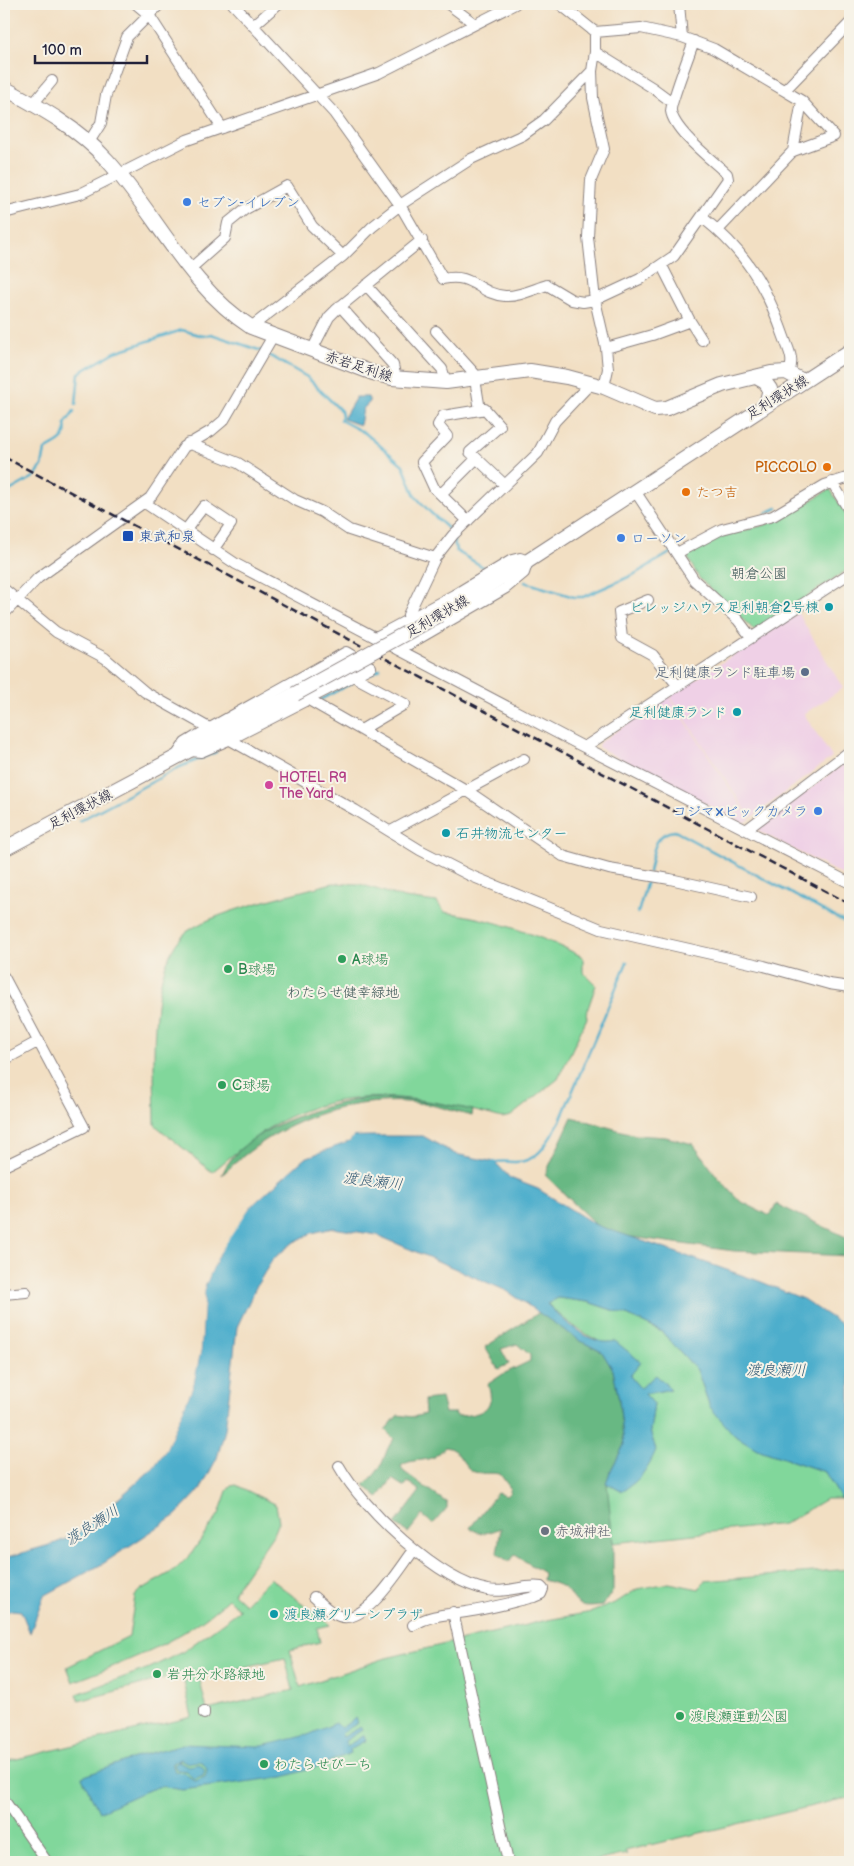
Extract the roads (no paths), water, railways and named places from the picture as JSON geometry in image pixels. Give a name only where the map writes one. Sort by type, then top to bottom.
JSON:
[{"type":"main road","name":"赤岩足利線","points":[[4,88],[67,125],[89,142],[119,174],[190,268],[235,317],[251,327],[273,336],[373,373],[396,379],[446,382],[530,371],[598,385],[649,407],[661,409],[722,385],[779,371],[789,372]]},
{"type":"main road","name":"足利環状線","points":[[4,849],[221,734],[301,696],[439,615],[528,561],[850,351]]},
{"type":"main road","points":[[789,372],[803,381]]},
{"type":"main road","points":[[756,377],[765,382],[770,389],[766,404]]},
{"type":"street","points":[[136,4],[148,15],[222,128]]},
{"type":"street","points":[[89,142],[101,123],[106,95],[126,37],[160,4]]},
{"type":"street","points":[[233,4],[316,96],[334,113],[400,205],[443,279],[456,276],[466,278],[492,294],[507,296],[547,285],[572,300],[582,302],[596,300],[640,279],[662,266],[674,256],[727,184],[727,174],[691,140],[674,119],[671,110],[672,102],[682,80],[694,41]]},
{"type":"street","points":[[253,26],[278,4]]},
{"type":"street","points":[[448,4],[475,24]]},
{"type":"street","points":[[8,212],[74,196],[186,140],[379,73],[515,4]]},
{"type":"street","points":[[560,4],[595,32],[641,28],[682,37],[714,49],[802,101],[834,136],[793,151],[718,230]]},
{"type":"street","points":[[678,4],[682,37]]},
{"type":"street","points":[[785,90],[850,23]]},
{"type":"street","points":[[409,620],[408,615],[435,558],[468,521],[538,453],[555,421],[598,385],[608,369],[606,348],[596,300],[588,237],[591,180],[604,149],[593,98],[592,71],[595,52],[595,32]]},
{"type":"street","points":[[595,52],[672,102]]},
{"type":"street","points":[[251,327],[343,256],[372,227],[400,205],[471,159],[523,135],[544,120],[592,71]]},
{"type":"street","points":[[33,104],[52,81]]},
{"type":"street","points":[[793,151],[802,101]]},
{"type":"street","points":[[190,268],[225,238],[228,223],[244,210],[287,186],[312,226],[343,256]]},
{"type":"street","points":[[702,218],[718,230],[744,258],[763,285],[793,362],[789,372]]},
{"type":"street","points":[[312,350],[329,317],[340,306],[422,240]]},
{"type":"street","points":[[662,266],[690,321],[702,340]]},
{"type":"street","points":[[366,286],[442,369],[446,382]]},
{"type":"street","points":[[340,306],[393,364],[396,379]]},
{"type":"street","points":[[606,348],[652,335],[690,321]]},
{"type":"street","points":[[436,331],[474,373],[473,378],[480,410]]},
{"type":"street","points":[[4,614],[49,570],[145,503],[188,443],[212,431],[224,420],[273,336]]},
{"type":"street","points":[[468,521],[434,488],[422,462],[447,436],[438,425],[443,416],[485,409],[500,426],[470,452],[505,485]]},
{"type":"street","points":[[188,443],[238,463],[295,500],[322,512],[349,530],[435,558]]},
{"type":"street","points":[[441,494],[476,458]]},
{"type":"street","points":[[677,554],[722,529],[773,516],[832,482],[850,477]]},
{"type":"street","points":[[832,482],[850,512]]},
{"type":"street","points":[[635,491],[688,572],[703,591],[738,620],[751,637]]},
{"type":"street","points":[[145,503],[213,550],[399,650],[850,883]]},
{"type":"street","points":[[185,531],[204,506],[231,524],[213,550]]},
{"type":"street","points":[[376,637],[512,560],[520,558],[528,561],[524,573],[515,582],[399,650]]},
{"type":"street","points":[[586,746],[850,573]]},
{"type":"street","points":[[4,589],[56,632],[113,664],[145,692],[391,831],[420,850],[469,875],[601,929],[764,966],[829,984],[850,987]]},
{"type":"street","points":[[648,600],[620,612],[622,638],[654,655],[676,686]]},
{"type":"street","points":[[174,759],[185,743],[221,734],[346,652],[371,667],[301,696]]},
{"type":"street","points":[[353,676],[405,704],[361,730]]},
{"type":"street","points":[[301,696],[466,790],[562,856],[609,869],[670,879],[751,898]]},
{"type":"street","points":[[746,830],[850,751]]},
{"type":"street","points":[[391,831],[524,759]]},
{"type":"street","points":[[4,976],[84,1128],[4,1166]]},
{"type":"street","points":[[4,1060],[39,1041]]},
{"type":"street","points":[[5,1291],[26,1292]]},
{"type":"street","points":[[339,1466],[360,1496],[414,1550],[448,1573],[483,1589],[495,1591],[531,1586],[543,1589],[541,1594],[534,1597],[454,1616],[423,1619],[414,1625]]},
{"type":"street","points":[[314,1597],[337,1615],[359,1614],[382,1592],[414,1550]]},
{"type":"street","points":[[454,1616],[508,1862]]},
{"type":"street","points":[[4,1800],[47,1862]]},
{"type":"water","points":[[356,397],[368,397],[370,402],[363,409],[360,425],[343,419]]},
{"type":"water","name":"渡良瀬川","points":[[352,1136],[423,1136],[455,1154],[495,1162],[510,1178],[538,1189],[596,1225],[759,1281],[803,1299],[850,1330],[850,1504],[841,1499],[825,1472],[757,1449],[734,1435],[710,1407],[697,1370],[662,1332],[627,1315],[588,1302],[558,1298],[547,1304],[569,1325],[588,1337],[606,1342],[615,1341],[641,1362],[630,1376],[640,1388],[656,1375],[671,1389],[645,1394],[654,1404],[650,1431],[656,1450],[646,1469],[633,1484],[621,1491],[606,1483],[624,1445],[619,1400],[613,1370],[602,1352],[579,1340],[507,1291],[377,1235],[333,1228],[312,1233],[294,1242],[273,1259],[257,1285],[237,1327],[225,1430],[217,1458],[200,1490],[176,1515],[104,1563],[44,1596],[30,1633],[21,1611],[12,1610],[4,1613],[4,1558],[53,1544],[78,1534],[152,1469],[165,1451],[193,1386],[201,1349],[205,1286],[228,1237],[250,1207],[305,1158],[350,1141]]},
{"type":"water","name":"わたらせびーち","points":[[356,1718],[358,1723],[341,1733],[343,1737],[361,1727],[362,1730],[345,1741],[347,1746],[364,1735],[366,1740],[350,1749],[351,1753],[316,1767],[283,1777],[182,1790],[161,1786],[99,1812],[82,1777],[139,1756],[183,1744],[258,1747],[308,1735],[336,1723],[341,1728]],"holes":[[[180,1759],[188,1763],[202,1762],[207,1770],[205,1777],[195,1781],[184,1773],[175,1772],[172,1763]]]},
{"type":"water","points":[[179,1761],[188,1766],[200,1764],[205,1770],[203,1775],[194,1779],[186,1771],[177,1770],[174,1765]]},
{"type":"waterway","points":[[76,404],[79,373],[115,352],[182,330],[203,336],[211,334],[262,351]]},
{"type":"waterway","points":[[267,354],[307,377],[341,411],[342,416],[340,420],[365,433],[403,465],[415,496],[452,532]]},
{"type":"waterway","points":[[4,494],[34,477],[42,466],[45,450],[63,438],[65,424],[74,411]]},
{"type":"waterway","points":[[766,513],[777,508]]},
{"type":"waterway","points":[[454,540],[456,551],[485,568]]},
{"type":"waterway","points":[[525,582],[574,597],[583,597],[633,575],[672,552]]},
{"type":"waterway","points":[[363,677],[380,669]]},
{"type":"waterway","points":[[320,700],[352,683]]},
{"type":"waterway","points":[[79,821],[180,767],[216,752]]},
{"type":"waterway","points":[[649,872],[653,852],[658,840],[662,835],[675,831],[850,925]]},
{"type":"waterway","points":[[638,913],[648,877]]},
{"type":"waterway","points":[[492,1163],[524,1161],[538,1154],[548,1142],[560,1121],[627,962]]},
{"type":"railway","points":[[4,457],[850,904]]},
{"type":"place","name":"セブン-イレブン","points":[[187,202]]},
{"type":"place","name":"PICCOLO","points":[[827,467]]},
{"type":"place","name":"たつ吉","points":[[686,492]]},
{"type":"place","name":"東武和泉","points":[[128,536]]},
{"type":"place","name":"ローソン","points":[[621,538]]},
{"type":"place","name":"ビレッジハウス足利朝倉2号棟","points":[[829,607]]},
{"type":"place","name":"足利健康ランド駐車場","points":[[805,672]]},
{"type":"place","name":"足利健康ランド","points":[[737,712]]},
{"type":"place","name":"HOTEL R9 The Yard","points":[[269,785]]},
{"type":"place","name":"コジマ×ビックカメラ","points":[[818,811]]},
{"type":"place","name":"石井物流センター","points":[[446,833]]},
{"type":"place","name":"A球場","points":[[342,959]]},
{"type":"place","name":"B球場","points":[[228,969]]},
{"type":"place","name":"C球場","points":[[222,1085]]},
{"type":"place","name":"赤城神社","points":[[545,1531]]},
{"type":"place","name":"渡良瀬グリーンプラザ","points":[[274,1614]]},
{"type":"place","name":"岩井分水路緑地","points":[[157,1674]]},
{"type":"place","name":"渡良瀬運動公園","points":[[680,1716]]},
{"type":"place","name":"わたらせびーち","points":[[264,1764]]},
{"type":"park label","name":"朝倉公園","points":[[759,573]]},
{"type":"park label","name":"わたらせ健幸緑地","points":[[343,992]]}]
